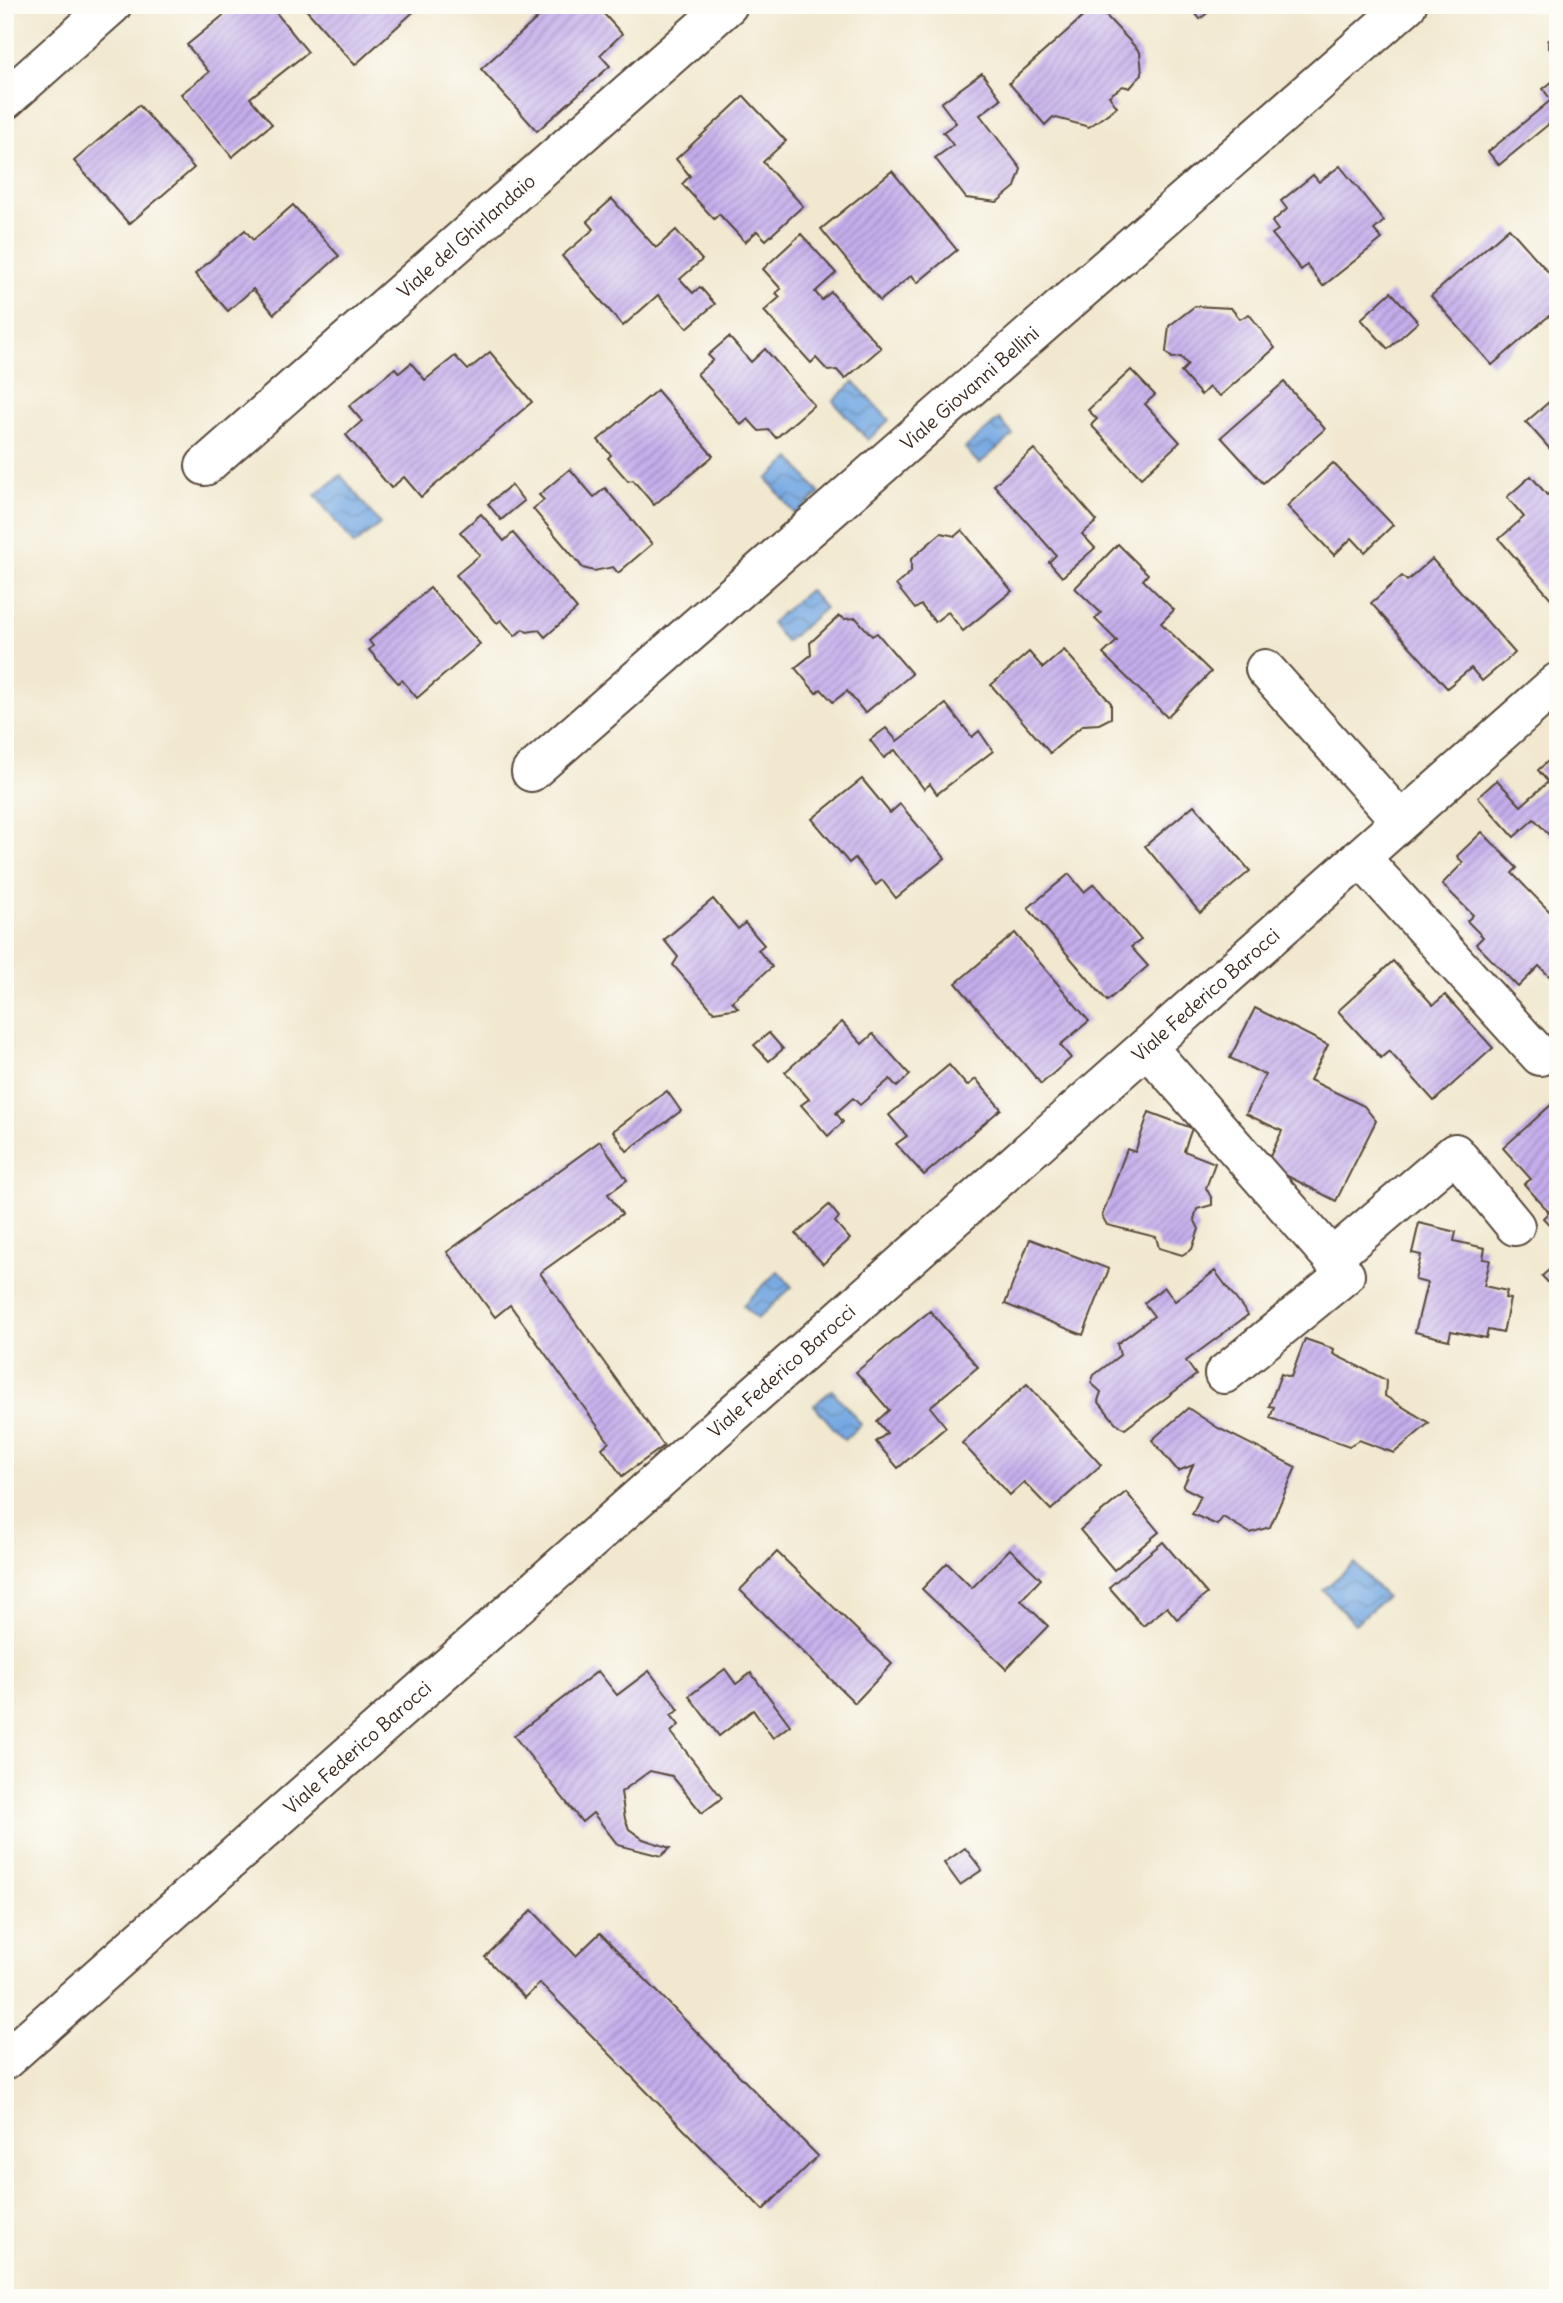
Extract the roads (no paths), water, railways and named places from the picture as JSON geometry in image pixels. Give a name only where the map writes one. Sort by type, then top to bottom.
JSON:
[{"type":"street","points":[[5,100],[111,5]]},
{"type":"street","name":"Viale del Ghirlandaio","points":[[205,466],[728,5]]},
{"type":"street","name":"Viale Giovanni Bellini","points":[[531,772],[1407,5]]},
{"type":"street","points":[[1265,669],[1400,820]]},
{"type":"street","name":"Viale Federico Barocci","points":[[5,2060],[1558,682]]},
{"type":"street","points":[[1361,858],[1540,1056]]},
{"type":"street","points":[[1147,1047],[1345,1275],[1224,1374]]},
{"type":"street","points":[[1332,1258],[1455,1153],[1515,1226]]},
{"type":"water","points":[[854,382],[889,420],[868,440],[833,401]]},
{"type":"water","points":[[999,419],[1013,435],[979,464],[965,448]]},
{"type":"water","points":[[791,458],[820,494],[795,514],[767,479]]},
{"type":"water","points":[[341,475],[380,524],[354,545],[315,495]]},
{"type":"water","points":[[809,590],[825,608],[786,642],[771,623]]},
{"type":"water","points":[[778,1271],[792,1287],[757,1319],[743,1305]]},
{"type":"water","points":[[832,1390],[861,1424],[844,1440],[814,1405]]},
{"type":"water","points":[[1354,1563],[1386,1597],[1355,1624],[1323,1590]]}]
